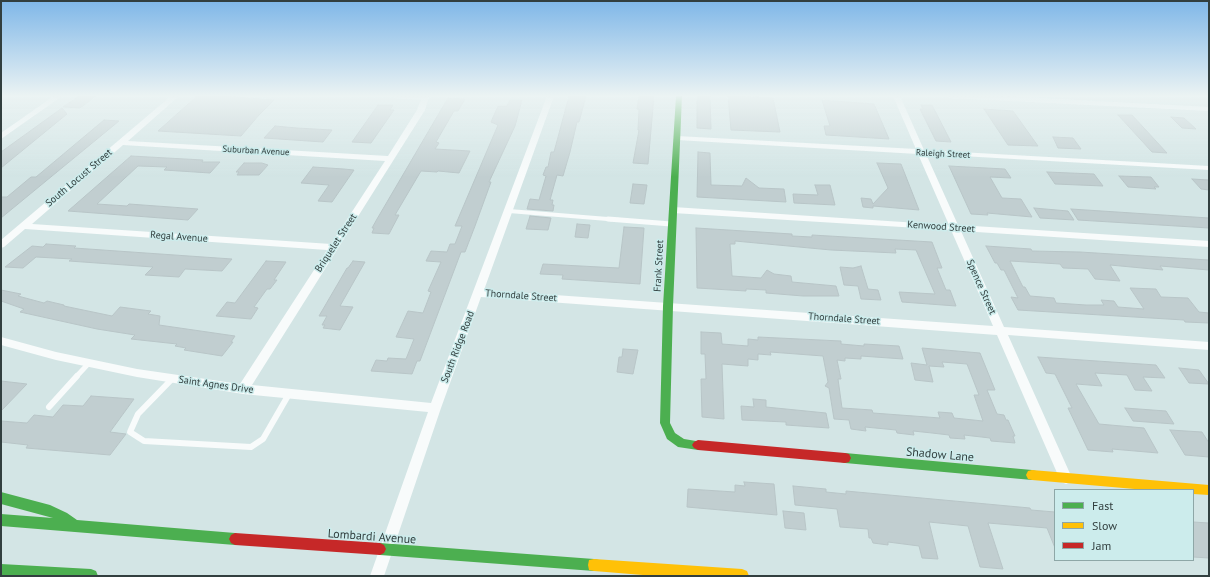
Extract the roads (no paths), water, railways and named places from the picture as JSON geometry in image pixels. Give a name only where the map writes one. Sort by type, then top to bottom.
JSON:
[{"type":"street","points":[[1,137],[21,123]]},
{"type":"street","name":"South Locust Street","points":[[1,245],[144,123]]},
{"type":"street","name":"Briquelet Street","points":[[243,389],[413,123]]},
{"type":"street","name":"South Ridge Road","points":[[377,576],[435,408],[541,123]]},
{"type":"street","name":"Frank Street","points":[[671,436],[664,423],[677,123]]},
{"type":"street","name":"Spence Street","points":[[908,123],[1066,478]]},
{"type":"street","name":"Raleigh Street","points":[[676,138],[1209,168]]},
{"type":"street","name":"Suburban Avenue","points":[[121,143],[390,159]]},
{"type":"street","name":"Kenwood Street","points":[[673,210],[1209,244]]},
{"type":"street","name":"Regal Avenue","points":[[24,226],[333,248]]},
{"type":"street","name":"Thorndale Street","points":[[478,293],[1209,346]]},
{"type":"street","name":"Saint Agnes Drive","points":[[1,341],[56,356],[172,379],[243,389],[435,408]]},
{"type":"street","name":"Shadow Lane","points":[[671,436],[682,444],[1209,490]]},
{"type":"street","points":[[1,498],[50,511],[63,517],[76,527]]},
{"type":"street","name":"Lombardi Avenue","points":[[1,520],[76,527],[742,576]]},
{"type":"street","points":[[1,570],[91,576]]},
{"type":"lane","points":[[509,211],[672,224]]},
{"type":"lane","points":[[49,407],[89,363]]},
{"type":"lane","points":[[172,379],[138,414],[130,432],[144,441],[251,447],[263,438],[289,394]]}]
